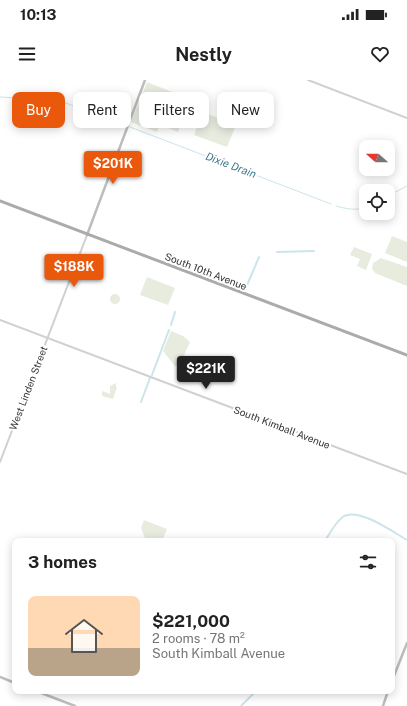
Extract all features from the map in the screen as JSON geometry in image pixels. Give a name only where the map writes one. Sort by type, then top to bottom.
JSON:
[{"type":"main road","points":[[87,234],[145,80]]},
{"type":"main road","name":"South 10th Avenue","points":[[0,201],[407,355]]},
{"type":"main road","points":[[395,673],[407,643]]},
{"type":"main road","points":[[0,677],[12,682]]},
{"type":"main road","points":[[44,694],[76,706]]},
{"type":"main road","points":[[383,706],[387,694]]},
{"type":"street","points":[[308,80],[407,118]]},
{"type":"street","name":"West Linden Street","points":[[0,462],[87,234]]},
{"type":"street","name":"South Kimball Avenue","points":[[0,320],[407,474]]},
{"type":"shaded area","points":[[147,82],[172,92],[143,92]]},
{"type":"shaded area","points":[[139,102],[139,125],[131,122]]},
{"type":"shaded area","points":[[209,114],[217,118],[217,128],[235,128],[227,147],[194,135],[197,128],[209,128]]},
{"type":"shaded area","points":[[147,128],[158,128],[157,132]]},
{"type":"shaded area","points":[[168,128],[180,128],[178,132]]},
{"type":"shaded area","points":[[392,236],[407,242],[407,262],[385,253]]},
{"type":"shaded area","points":[[354,247],[372,254],[366,270],[357,266],[360,259],[350,255]]},
{"type":"shaded area","points":[[381,258],[407,267],[407,286],[375,273],[372,269],[373,263]]},
{"type":"shaded area","points":[[147,277],[175,288],[168,305],[140,295]]},
{"type":"shaded area","points":[[113,294],[117,294],[119,295],[119,303],[113,304],[110,301],[110,297]]},
{"type":"shaded area","points":[[171,331],[183,336],[190,342],[179,366],[175,366],[163,351]]},
{"type":"shaded area","points":[[116,383],[117,387],[113,399],[102,396],[102,391],[110,394],[110,386]]},
{"type":"shaded area","points":[[144,520],[167,529],[163,538],[145,538],[141,528]]},
{"type":"waterway","name":"Dixie Drain","points":[[0,97],[12,98]]},
{"type":"waterway","name":"Dixie Drain","points":[[65,103],[73,106]]},
{"type":"waterway","name":"Dixie Drain","points":[[131,127],[331,204]]},
{"type":"waterway","name":"Dixie Drain","points":[[395,192],[407,186]]},
{"type":"waterway","name":"Dixie Drain","points":[[336,206],[359,209]]},
{"type":"waterway","points":[[277,252],[314,251]]},
{"type":"waterway","points":[[245,290],[259,257]]},
{"type":"waterway","points":[[171,325],[175,312]]},
{"type":"waterway","points":[[152,375],[169,330]]},
{"type":"waterway","points":[[141,402],[150,378]]},
{"type":"waterway","points":[[327,538],[338,521],[344,516],[351,514],[359,515],[376,522],[407,540]]},
{"type":"waterway","points":[[241,706],[253,694]]}]
